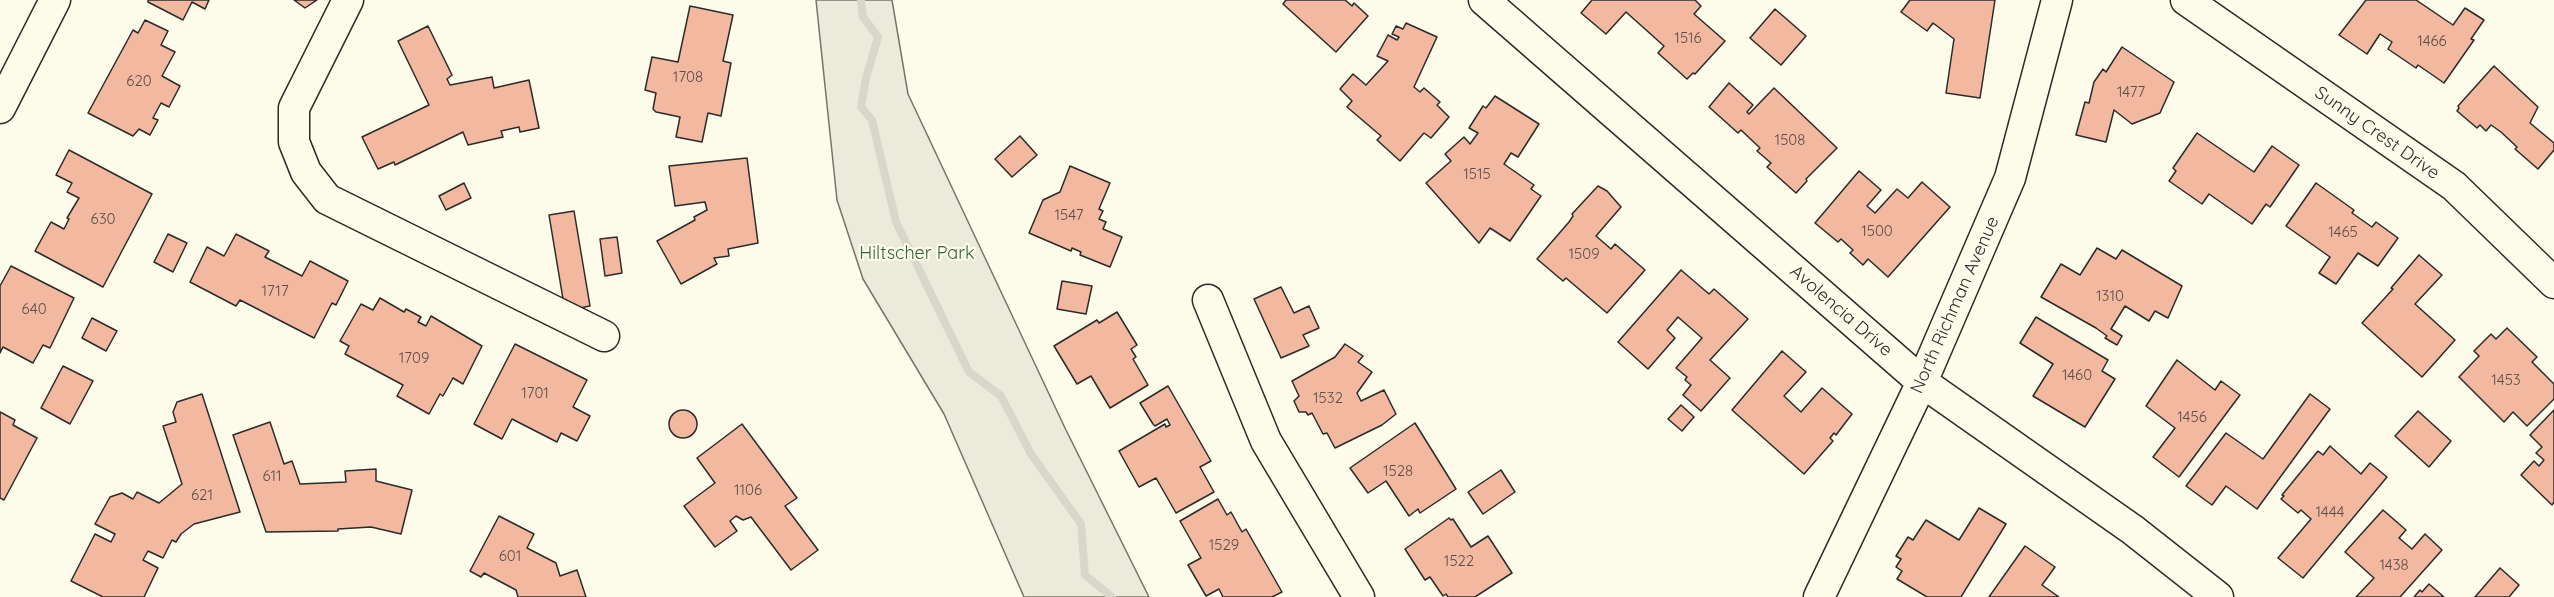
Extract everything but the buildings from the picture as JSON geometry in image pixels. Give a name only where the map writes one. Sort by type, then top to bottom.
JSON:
[{"type":"street","points":[[0,108],[55,0]]},
{"type":"street","points":[[348,0],[294,108],[294,142],[306,172],[327,199],[604,336]]},
{"type":"street","name":"Avolencia Drive","points":[[1484,0],[1922,382],[2133,530],[2218,597]]},
{"type":"street","name":"North Richman Avenue","points":[[1819,597],[1922,382],[2010,178],[2057,0]]},
{"type":"street","name":"Sunny Crest Drive","points":[[2186,0],[2454,186],[2554,283]]},
{"type":"street","points":[[1208,300],[1266,441],[1359,597]]},
{"type":"green space","name":"Hiltscher Park","points":[[816,0],[892,0],[908,94],[1065,428],[1149,597],[1024,597],[944,414],[863,279],[837,200]]},
{"type":"waterway","points":[[861,0],[863,17],[878,37],[866,78],[861,107],[872,120],[896,222],[969,372],[1001,396],[1031,454],[1081,524],[1085,575],[1112,597]]}]
